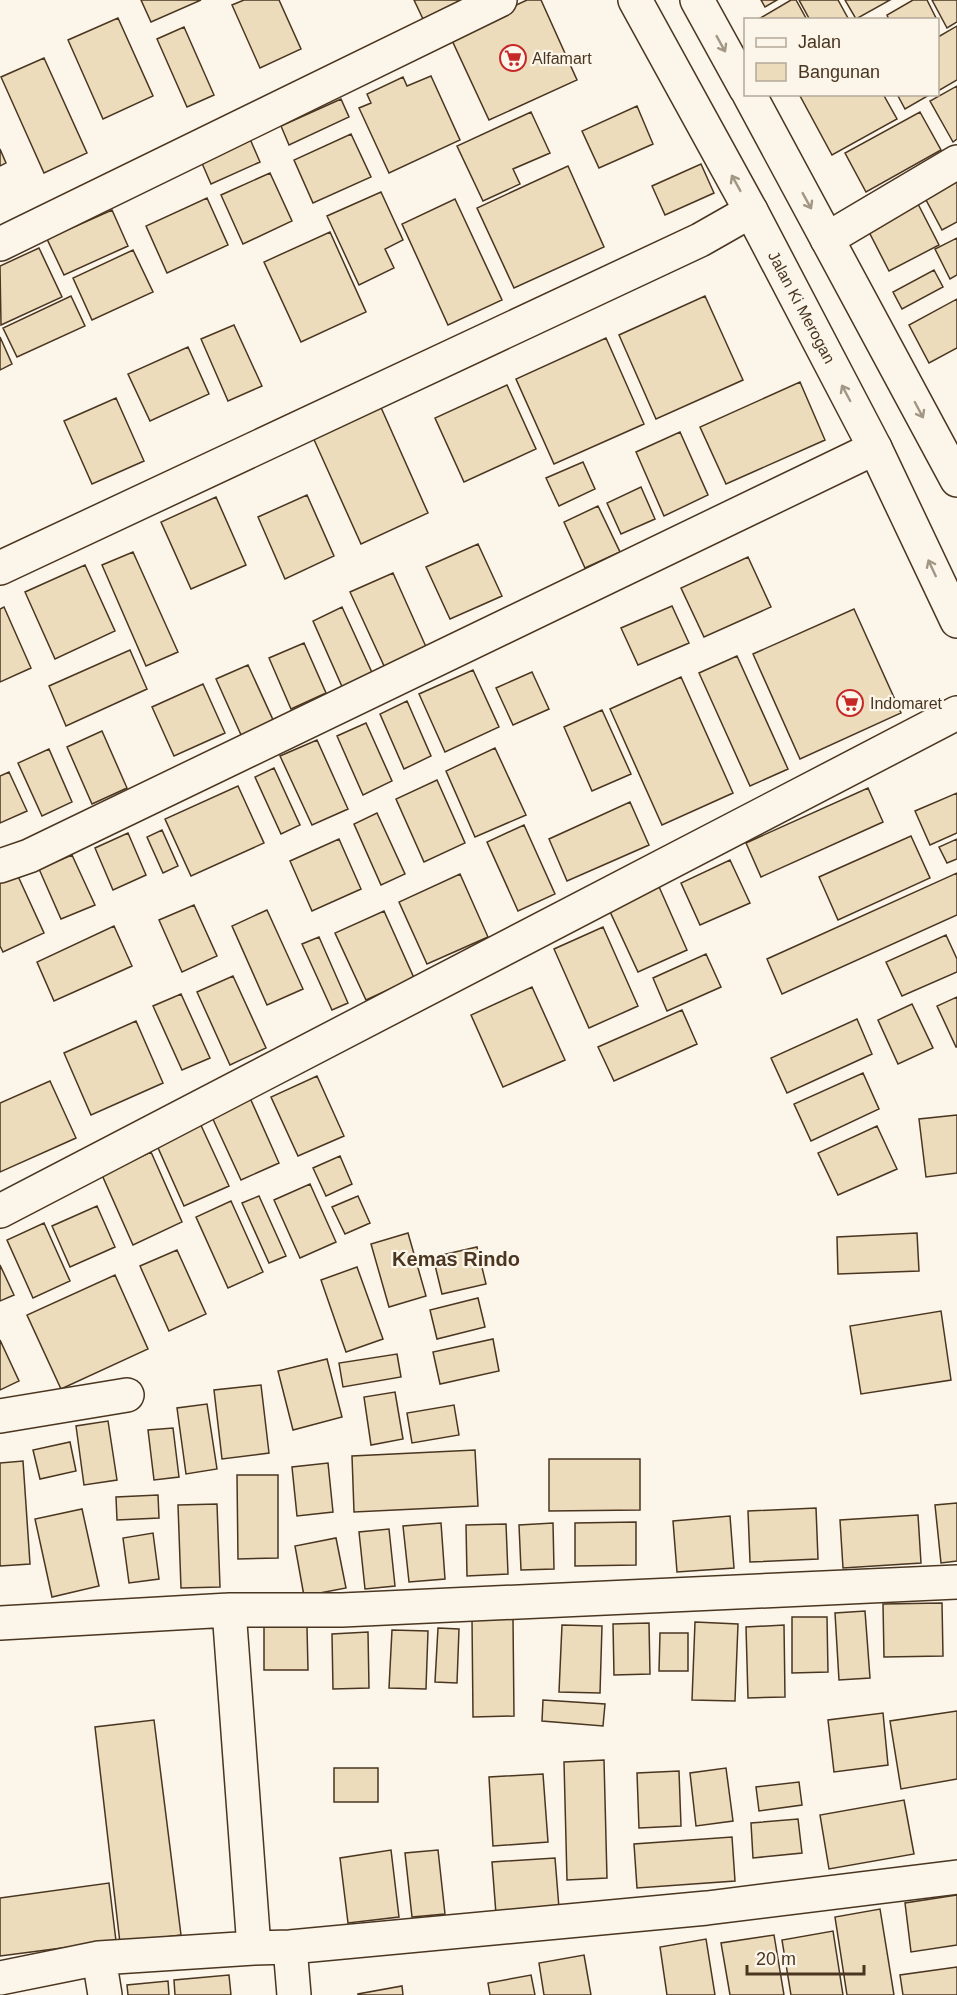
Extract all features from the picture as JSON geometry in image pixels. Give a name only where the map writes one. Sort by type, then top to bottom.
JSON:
[{"type":"main road","points":[[0,244],[500,0]]},
{"type":"main road","name":"Jalan Ki Merogan","points":[[635,0],[751,211],[875,448],[957,621]]},
{"type":"main road","points":[[697,0],[744,85]]},
{"type":"main road","points":[[749,96],[957,480]]},
{"type":"main road","points":[[827,239],[957,162]]},
{"type":"main road","points":[[0,568],[700,240],[751,211]]},
{"type":"main road","points":[[0,866],[40,851],[875,448]]},
{"type":"main road","points":[[0,1211],[957,713]]},
{"type":"main road","points":[[0,1416],[127,1395]]},
{"type":"main road","points":[[0,1623],[229,1610],[354,1610],[957,1582]]},
{"type":"main road","points":[[229,1610],[254,1948]]},
{"type":"main road","points":[[0,1978],[99,1958],[290,1947],[707,1908],[957,1877]]},
{"type":"main road","points":[[290,1947],[294,1995]]},
{"type":"main road","points":[[99,1958],[105,1995]]},
{"type":"building","points":[[141,0],[201,0],[151,22]]},
{"type":"building","points":[[244,0],[279,0],[301,49],[260,68],[232,5]]},
{"type":"building","points":[[414,0],[461,0],[423,19]]},
{"type":"building","name":"Alfamart","points":[[527,0],[541,0],[577,80],[489,120],[450,36]]},
{"type":"building","points":[[761,0],[777,0],[765,7]]},
{"type":"building","points":[[791,0],[796,0],[806,18],[760,18]]},
{"type":"building","points":[[799,0],[838,0],[848,18],[809,18]]},
{"type":"building","points":[[845,0],[890,0],[858,18],[855,18]]},
{"type":"building","points":[[913,0],[927,0],[936,18],[888,18],[887,15]]},
{"type":"building","points":[[932,0],[957,0],[957,22],[947,28]]},
{"type":"building","points":[[118,18],[153,96],[103,119],[68,40]]},
{"type":"building","points":[[957,26],[957,80],[939,90],[939,36]]},
{"type":"building","points":[[184,27],[214,95],[187,107],[157,39]]},
{"type":"building","points":[[44,58],[87,153],[44,173],[1,77]]},
{"type":"building","points":[[431,76],[460,140],[389,173],[359,108],[371,103],[367,94],[403,77],[407,86]]},
{"type":"building","points":[[957,86],[957,139],[953,142],[930,101]]},
{"type":"building","points":[[800,96],[884,96],[897,119],[832,155]]},
{"type":"building","points":[[898,96],[928,96],[905,109]]},
{"type":"building","points":[[341,99],[349,117],[289,145],[281,126]]},
{"type":"building","points":[[637,106],[653,144],[599,168],[582,131]]},
{"type":"building","points":[[531,112],[550,153],[513,169],[520,184],[483,201],[457,146]]},
{"type":"building","points":[[920,112],[941,150],[866,192],[845,153]]},
{"type":"building","points":[[351,134],[371,177],[313,203],[294,160]]},
{"type":"building","points":[[250,139],[260,162],[211,184],[201,161]]},
{"type":"building","points":[[0,149],[6,163],[0,166]]},
{"type":"building","points":[[701,164],[714,193],[665,215],[652,186]]},
{"type":"building","points":[[568,166],[604,247],[514,288],[477,208]]},
{"type":"building","points":[[270,173],[292,221],[243,244],[221,195]]},
{"type":"building","points":[[957,181],[957,222],[942,230],[925,198]]},
{"type":"building","points":[[381,192],[403,240],[385,249],[394,268],[359,285],[327,216]]},
{"type":"building","points":[[207,198],[228,245],[167,273],[146,226]]},
{"type":"building","points":[[455,199],[502,300],[448,325],[402,224]]},
{"type":"building","points":[[918,204],[939,245],[889,271],[868,230]]},
{"type":"building","points":[[112,210],[128,246],[64,275],[47,239]]},
{"type":"building","points":[[330,232],[366,312],[301,342],[264,262]]},
{"type":"building","points":[[957,238],[957,275],[950,279],[935,249]]},
{"type":"building","points":[[39,248],[62,297],[1,325],[0,266]]},
{"type":"building","points":[[133,250],[153,292],[92,320],[73,278]]},
{"type":"building","points":[[934,270],[943,287],[902,309],[893,292]]},
{"type":"building","points":[[71,296],[85,326],[17,357],[3,328]]},
{"type":"building","points":[[705,296],[743,380],[656,419],[619,335]]},
{"type":"building","points":[[957,299],[957,348],[929,363],[909,325]]},
{"type":"building","points":[[234,325],[262,386],[228,401],[201,339]]},
{"type":"building","points":[[0,337],[12,364],[0,370]]},
{"type":"building","points":[[606,338],[644,424],[554,464],[516,379]]},
{"type":"building","points":[[188,347],[209,394],[150,421],[128,374]]},
{"type":"building","points":[[800,382],[825,440],[726,484],[700,427]]},
{"type":"building","points":[[507,385],[536,449],[464,482],[435,418]]},
{"type":"building","points":[[116,398],[144,461],[92,484],[64,421]]},
{"type":"building","points":[[379,403],[428,513],[361,544],[311,433]]},
{"type":"building","points":[[680,432],[708,495],[664,516],[636,452]]},
{"type":"building","points":[[583,462],[595,489],[559,506],[546,478]]},
{"type":"building","points":[[641,487],[655,519],[621,534],[607,503]]},
{"type":"building","points":[[307,495],[334,556],[285,579],[258,517]]},
{"type":"building","points":[[216,497],[246,565],[191,589],[161,522]]},
{"type":"building","points":[[598,506],[620,552],[585,568],[564,522]]},
{"type":"building","points":[[478,544],[502,596],[450,619],[426,567]]},
{"type":"building","points":[[133,552],[178,652],[146,666],[102,565]]},
{"type":"building","points":[[748,557],[771,607],[704,637],[681,588]]},
{"type":"building","points":[[85,565],[115,631],[55,659],[25,592]]},
{"type":"building","points":[[393,573],[427,649],[385,668],[350,592]]},
{"type":"building","points":[[672,606],[689,643],[638,665],[621,628]]},
{"type":"building","points":[[4,607],[31,668],[0,682],[0,609]]},
{"type":"building","points":[[342,607],[374,677],[344,691],[313,621]]},
{"type":"building","points":[[854,609],[901,713],[800,759],[753,654]]},
{"type":"building","points":[[304,643],[326,693],[291,709],[269,658]]},
{"type":"building","points":[[130,650],[147,689],[66,726],[49,686]]},
{"type":"building","points":[[737,656],[788,769],[750,786],[699,673]]},
{"type":"building","points":[[248,665],[274,722],[242,737],[216,679]]},
{"type":"building","points":[[473,670],[499,727],[445,752],[419,694]]},
{"type":"building","points":[[532,672],[549,709],[513,725],[496,688]]},
{"type":"building","points":[[681,677],[733,793],[662,825],[610,709]]},
{"type":"building","points":[[203,684],[225,733],[174,756],[152,707]]},
{"type":"building","points":[[407,701],[431,756],[404,769],[380,714]]},
{"type":"building","points":[[602,710],[631,774],[592,791],[564,727]]},
{"type":"building","points":[[366,723],[392,781],[363,795],[337,736]]},
{"type":"building","points":[[102,731],[127,788],[92,804],[67,747]]},
{"type":"building","points":[[317,740],[348,809],[312,825],[280,756]]},
{"type":"building","points":[[495,748],[526,815],[475,837],[446,771]]},
{"type":"building","points":[[49,749],[72,802],[42,816],[18,763]]},
{"type":"building","points":[[274,768],[300,825],[281,834],[255,777]]},
{"type":"building","points":[[9,772],[27,811],[0,823],[0,776]]},
{"type":"building","points":[[437,780],[465,843],[424,862],[396,799]]},
{"type":"building","points":[[238,786],[264,843],[191,876],[165,819]]},
{"type":"building","points":[[868,788],[883,822],[761,877],[746,843]]},
{"type":"building","points":[[957,793],[957,833],[930,845],[915,811]]},
{"type":"building","points":[[630,802],[649,845],[567,881],[549,839]]},
{"type":"building","points":[[377,813],[405,874],[381,885],[354,824]]},
{"type":"building","points":[[524,825],[555,894],[518,911],[487,842]]},
{"type":"building","points":[[162,830],[178,866],[163,873],[147,837]]},
{"type":"building","points":[[128,833],[146,875],[113,890],[95,848]]},
{"type":"building","points":[[911,836],[930,878],[838,920],[819,877]]},
{"type":"building","points":[[339,839],[361,889],[312,911],[290,861]]},
{"type":"building","points":[[957,839],[957,859],[947,863],[939,847]]},
{"type":"building","points":[[72,855],[95,905],[61,919],[39,869]]},
{"type":"building","points":[[730,860],[750,903],[700,925],[681,883]]},
{"type":"building","points":[[957,873],[957,915],[782,994],[767,959]]},
{"type":"building","points":[[17,874],[44,933],[3,952],[0,946],[0,882]]},
{"type":"building","points":[[460,874],[488,937],[427,964],[399,902]]},
{"type":"building","points":[[656,880],[687,950],[638,972],[606,903]]},
{"type":"building","points":[[194,905],[217,956],[182,972],[159,920]]},
{"type":"building","points":[[267,910],[303,989],[267,1005],[232,926]]},
{"type":"building","points":[[384,911],[414,978],[366,1000],[335,933]]},
{"type":"building","points":[[114,926],[132,966],[54,1001],[37,962]]},
{"type":"building","points":[[603,927],[638,1006],[589,1028],[554,949]]},
{"type":"building","points":[[946,935],[957,959],[957,972],[902,996],[886,962]]},
{"type":"building","points":[[319,937],[348,1003],[332,1010],[302,944]]},
{"type":"building","points":[[706,954],[721,987],[667,1011],[653,978]]},
{"type":"building","points":[[233,976],[266,1048],[230,1065],[197,992]]},
{"type":"building","points":[[532,987],[565,1060],[503,1087],[471,1015]]},
{"type":"building","points":[[181,994],[210,1058],[182,1070],[153,1006]]},
{"type":"building","points":[[957,997],[957,1047],[956,1047],[937,1006]]},
{"type":"building","points":[[912,1004],[933,1048],[898,1064],[878,1020]]},
{"type":"building","points":[[682,1010],[697,1044],[614,1081],[598,1047]]},
{"type":"building","points":[[857,1019],[872,1054],[787,1093],[771,1058]]},
{"type":"building","points":[[136,1021],[163,1083],[91,1115],[64,1053]]},
{"type":"building","points":[[863,1073],[879,1109],[811,1141],[794,1104]]},
{"type":"building","points":[[317,1076],[344,1136],[298,1156],[271,1097]]},
{"type":"building","points":[[50,1081],[76,1138],[0,1172],[0,1103]]},
{"type":"building","points":[[250,1098],[279,1163],[241,1180],[211,1115]]},
{"type":"building","points":[[957,1115],[957,1173],[926,1177],[919,1119]]},
{"type":"building","points":[[199,1121],[229,1186],[184,1206],[155,1141]]},
{"type":"building","points":[[877,1126],[897,1169],[838,1195],[818,1153]]},
{"type":"building","points":[[151,1152],[182,1222],[133,1245],[102,1175]]},
{"type":"building","points":[[340,1156],[352,1184],[326,1196],[313,1168]]},
{"type":"building","points":[[310,1184],[336,1242],[300,1258],[274,1200]]},
{"type":"building","points":[[259,1196],[286,1256],[269,1263],[242,1203]]},
{"type":"building","points":[[358,1196],[370,1223],[345,1234],[332,1207]]},
{"type":"building","points":[[231,1201],[263,1272],[228,1288],[196,1217]]},
{"type":"building","points":[[97,1206],[115,1247],[70,1267],[52,1226]]},
{"type":"building","points":[[44,1223],[70,1281],[33,1298],[7,1240]]},
{"type":"building","points":[[408,1233],[426,1296],[389,1307],[371,1244]]},
{"type":"building","points":[[917,1233],[919,1271],[838,1274],[837,1237]]},
{"type":"building","points":[[477,1247],[486,1284],[442,1294],[433,1257]]},
{"type":"building","points":[[177,1250],[206,1314],[169,1331],[140,1266]]},
{"type":"building","points":[[0,1265],[14,1295],[0,1301]]},
{"type":"building","points":[[357,1267],[383,1339],[346,1352],[321,1280]]},
{"type":"building","points":[[115,1275],[148,1349],[61,1389],[27,1315]]},
{"type":"building","points":[[478,1298],[485,1327],[437,1339],[430,1310]]},
{"type":"building","points":[[941,1311],[951,1380],[861,1394],[850,1326]]},
{"type":"building","points":[[493,1339],[499,1371],[440,1384],[433,1352]]},
{"type":"building","points":[[0,1340],[19,1381],[0,1390]]},
{"type":"building","points":[[397,1354],[401,1377],[343,1387],[339,1363]]},
{"type":"building","points":[[327,1359],[342,1417],[293,1430],[278,1371]]},
{"type":"building","points":[[261,1385],[269,1453],[222,1459],[214,1390]]},
{"type":"building","points":[[395,1392],[403,1439],[371,1445],[364,1397]]},
{"type":"building","points":[[207,1404],[217,1469],[186,1474],[177,1408]]},
{"type":"building","points":[[454,1405],[459,1435],[412,1443],[407,1413]]},
{"type":"building","points":[[108,1421],[117,1480],[84,1485],[76,1426]]},
{"type":"building","points":[[173,1428],[179,1477],[154,1480],[148,1430]]},
{"type":"building","points":[[70,1442],[76,1471],[40,1479],[33,1450]]},
{"type":"building","points":[[475,1450],[478,1506],[354,1512],[352,1456]]},
{"type":"building","points":[[549,1459],[640,1459],[640,1510],[549,1511]]},
{"type":"building","points":[[23,1461],[30,1564],[0,1566],[0,1463]]},
{"type":"building","points":[[328,1463],[333,1512],[297,1516],[292,1467]]},
{"type":"building","points":[[237,1475],[278,1475],[278,1558],[238,1559]]},
{"type":"building","points":[[158,1495],[159,1518],[117,1520],[116,1497]]},
{"type":"building","points":[[957,1503],[957,1561],[941,1563],[935,1505]]},
{"type":"building","points":[[217,1504],[220,1587],[181,1588],[178,1505]]},
{"type":"building","points":[[816,1508],[818,1559],[750,1562],[748,1511]]},
{"type":"building","points":[[82,1509],[99,1586],[52,1597],[35,1519]]},
{"type":"building","points":[[918,1515],[921,1563],[843,1568],[840,1520]]},
{"type":"building","points":[[730,1516],[734,1568],[677,1572],[673,1521]]},
{"type":"building","points":[[636,1522],[636,1565],[575,1566],[575,1523]]},
{"type":"building","points":[[441,1523],[445,1579],[409,1582],[403,1526]]},
{"type":"building","points":[[553,1523],[554,1569],[521,1570],[519,1525]]},
{"type":"building","points":[[506,1524],[508,1574],[467,1576],[466,1525]]},
{"type":"building","points":[[389,1529],[395,1586],[365,1589],[359,1532]]},
{"type":"building","points":[[153,1533],[159,1579],[129,1583],[123,1538]]},
{"type":"building","points":[[336,1538],[346,1588],[304,1596],[295,1546]]},
{"type":"building","points":[[942,1603],[943,1656],[884,1657],[883,1604]]},
{"type":"building","points":[[865,1611],[870,1678],[839,1680],[835,1613]]},
{"type":"building","points":[[792,1617],[827,1617],[828,1672],[792,1673]]},
{"type":"building","points":[[472,1619],[513,1619],[514,1716],[473,1717]]},
{"type":"building","points":[[695,1622],[738,1624],[735,1701],[692,1700]]},
{"type":"building","points":[[649,1623],[650,1674],[614,1675],[613,1624]]},
{"type":"building","points":[[562,1625],[602,1626],[600,1693],[559,1692]]},
{"type":"building","points":[[784,1625],[785,1697],[748,1698],[746,1627]]},
{"type":"building","points":[[264,1627],[307,1627],[308,1670],[264,1670]]},
{"type":"building","points":[[438,1628],[459,1629],[457,1683],[435,1682]]},
{"type":"building","points":[[392,1630],[428,1631],[426,1689],[389,1688]]},
{"type":"building","points":[[368,1632],[369,1688],[333,1689],[332,1634]]},
{"type":"building","points":[[660,1633],[688,1633],[688,1671],[659,1671]]},
{"type":"building","points":[[543,1700],[605,1704],[603,1726],[542,1721]]},
{"type":"building","points":[[957,1711],[957,1779],[901,1789],[890,1721]]},
{"type":"building","points":[[883,1713],[888,1765],[834,1772],[828,1720]]},
{"type":"building","points":[[154,1720],[181,1935],[120,1943],[95,1727]]},
{"type":"building","points":[[604,1760],[607,1878],[567,1880],[564,1762]]},
{"type":"building","points":[[334,1768],[378,1768],[378,1802],[334,1802]]},
{"type":"building","points":[[726,1768],[733,1821],[696,1826],[690,1773]]},
{"type":"building","points":[[679,1771],[681,1826],[639,1828],[637,1773]]},
{"type":"building","points":[[543,1774],[548,1842],[493,1846],[489,1777]]},
{"type":"building","points":[[799,1782],[802,1805],[759,1811],[756,1787]]},
{"type":"building","points":[[904,1800],[914,1854],[829,1869],[820,1815]]},
{"type":"building","points":[[798,1819],[802,1853],[753,1858],[751,1823]]},
{"type":"building","points":[[732,1837],[735,1881],[637,1888],[634,1844]]},
{"type":"building","points":[[391,1850],[399,1917],[348,1923],[340,1858]]},
{"type":"building","points":[[438,1850],[445,1914],[412,1917],[405,1853]]},
{"type":"building","points":[[555,1858],[559,1908],[496,1914],[492,1862]]},
{"type":"building","points":[[109,1883],[116,1941],[0,1956],[0,1898]]},
{"type":"building","points":[[957,1895],[957,1945],[911,1952],[905,1903]]},
{"type":"building","points":[[880,1909],[894,1995],[847,1995],[835,1917]]},
{"type":"building","points":[[833,1931],[843,1995],[791,1995],[782,1940]]},
{"type":"building","points":[[774,1935],[784,1995],[730,1995],[721,1943]]},
{"type":"building","points":[[706,1939],[715,1995],[667,1995],[660,1947]]},
{"type":"building","points":[[584,1955],[591,1995],[544,1995],[539,1963]]},
{"type":"building","points":[[957,1967],[957,1995],[903,1995],[900,1975]]},
{"type":"building","points":[[229,1975],[231,1995],[175,1995],[174,1980]]},
{"type":"building","points":[[531,1975],[535,1995],[490,1995],[488,1983]]},
{"type":"building","points":[[168,1981],[169,1995],[128,1995],[127,1985]]},
{"type":"building","points":[[402,1986],[403,1995],[358,1995],[358,1994]]},
{"type":"place","name":"Alfamart","points":[[513,58]]},
{"type":"place","name":"Indomaret","points":[[850,703]]},
{"type":"district","name":"Kemas Rindo","points":[[456,1259]]}]
